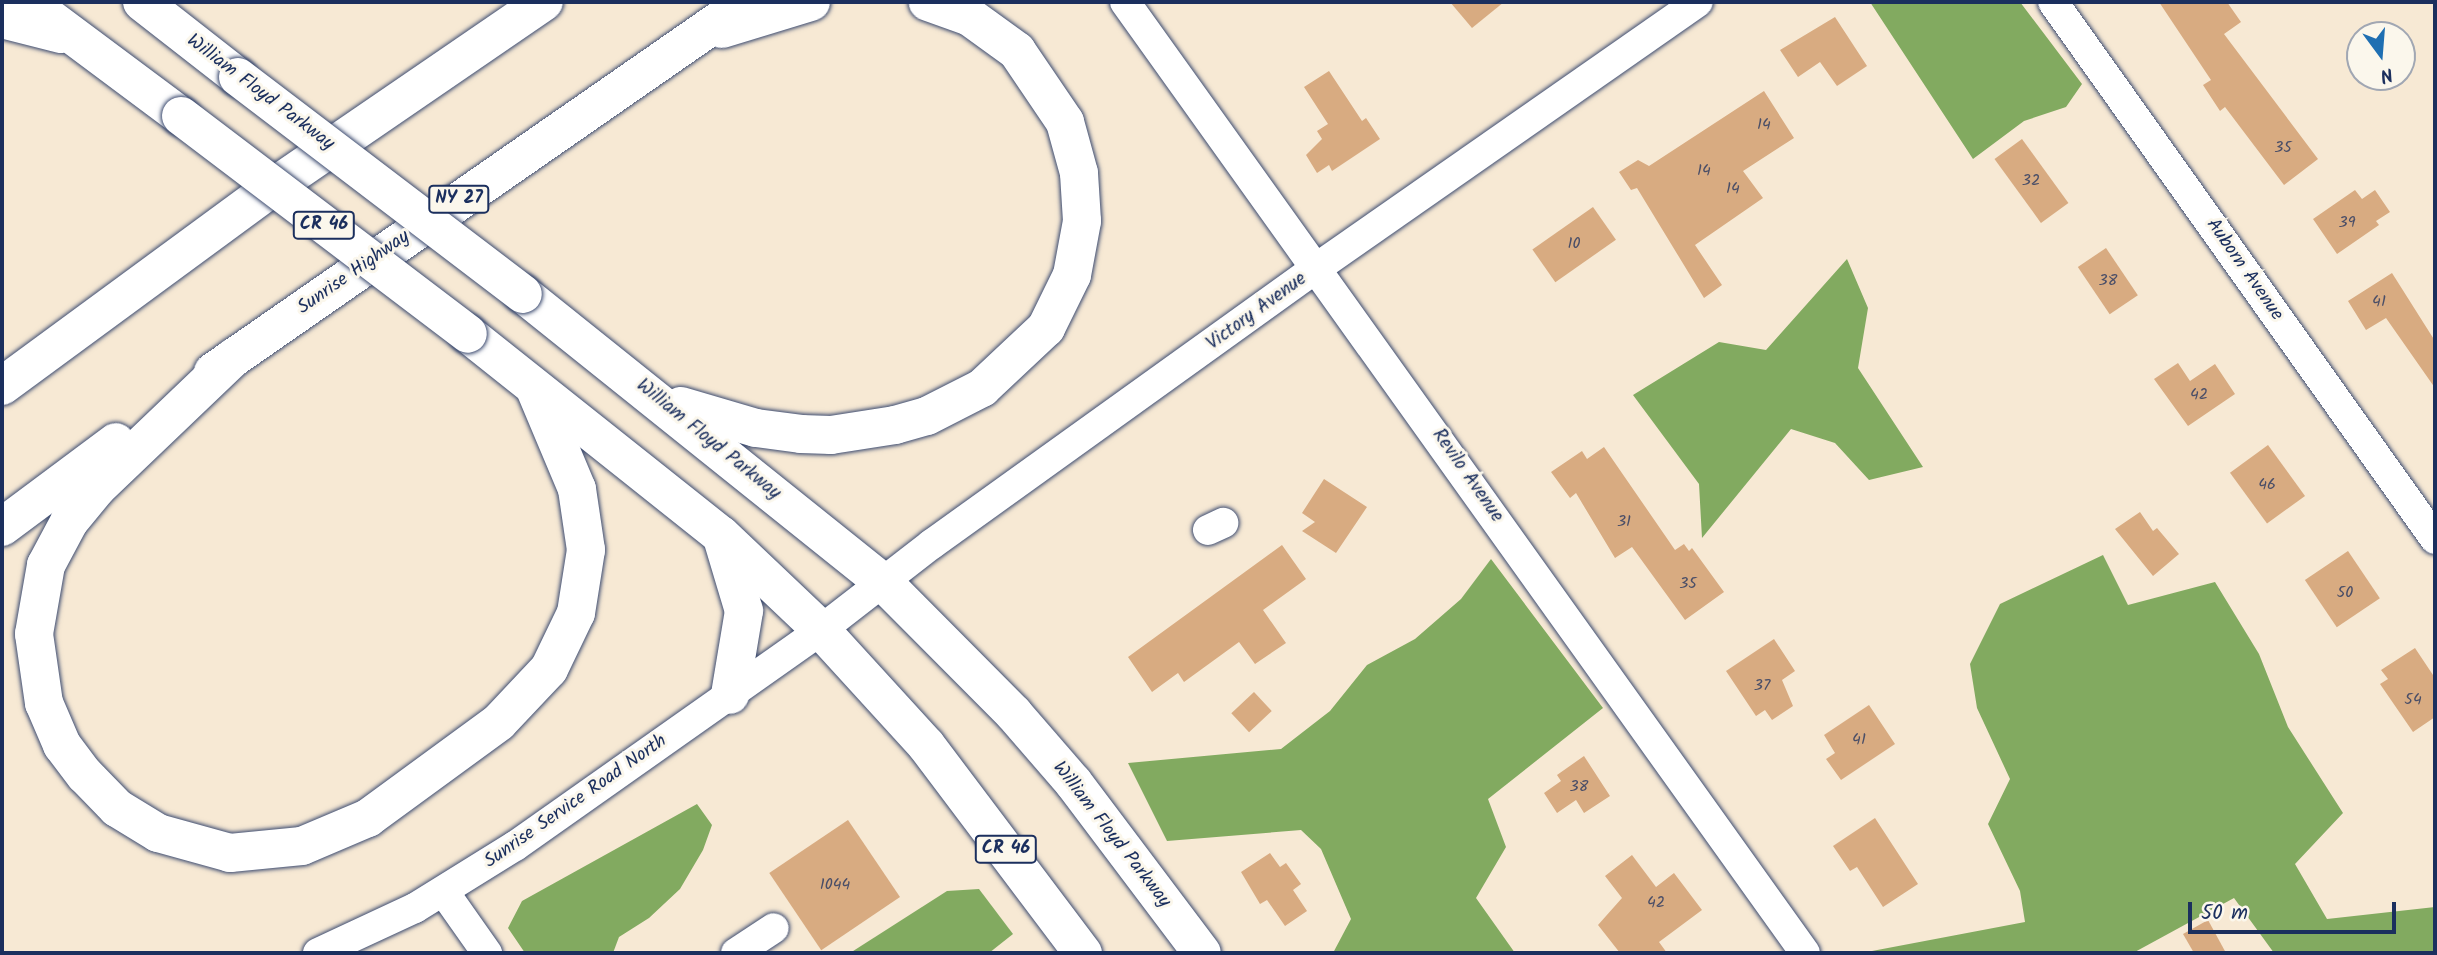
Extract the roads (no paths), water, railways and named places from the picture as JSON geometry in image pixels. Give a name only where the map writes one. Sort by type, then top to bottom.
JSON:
[{"type":"highway","name":"CR 46","points":[[28,2],[468,334],[721,536],[821,630],[926,746],[1083,953]]},
{"type":"highway","points":[[432,75],[513,2]]},
{"type":"highway","points":[[10,378],[432,75],[544,2]]},
{"type":"highway","name":"Sunrise Highway","points":[[2,527],[234,356],[683,42],[746,2]]},
{"type":"highway","points":[[683,42],[811,2]]},
{"type":"highway","points":[[658,399],[769,431],[831,435],[865,431],[927,416],[957,403],[1004,372],[1046,328],[1072,275],[1082,221],[1079,173],[1065,122],[1017,51],[970,17],[928,2]]},
{"type":"highway","name":"William Floyd Parkway","points":[[157,9],[238,76],[658,399],[883,582],[1014,714],[1073,782],[1202,953]]},
{"type":"highway","points":[[2,19],[79,39]]},
{"type":"highway","points":[[234,356],[97,488],[69,522],[46,565],[34,634],[38,680],[52,725],[74,761],[99,792],[158,833],[230,853],[302,846],[368,818],[499,722],[549,669],[576,614],[585,538],[577,489],[535,389]]},
{"type":"highway","points":[[721,536],[737,574],[744,611],[730,695]]},
{"type":"street","name":"Revilo Avenue","points":[[1125,2],[1318,267],[1805,953]]},
{"type":"street","name":"Victory Avenue","points":[[821,630],[883,582],[1318,267],[1699,2]]},
{"type":"street","name":"Auborn Avenue","points":[[2053,2],[2435,538]]},
{"type":"street","name":"Sunrise Service Road North","points":[[318,953],[444,892],[821,630]]},
{"type":"street","points":[[444,892],[487,953]]},
{"type":"street","points":[[736,953],[774,928]]}]
